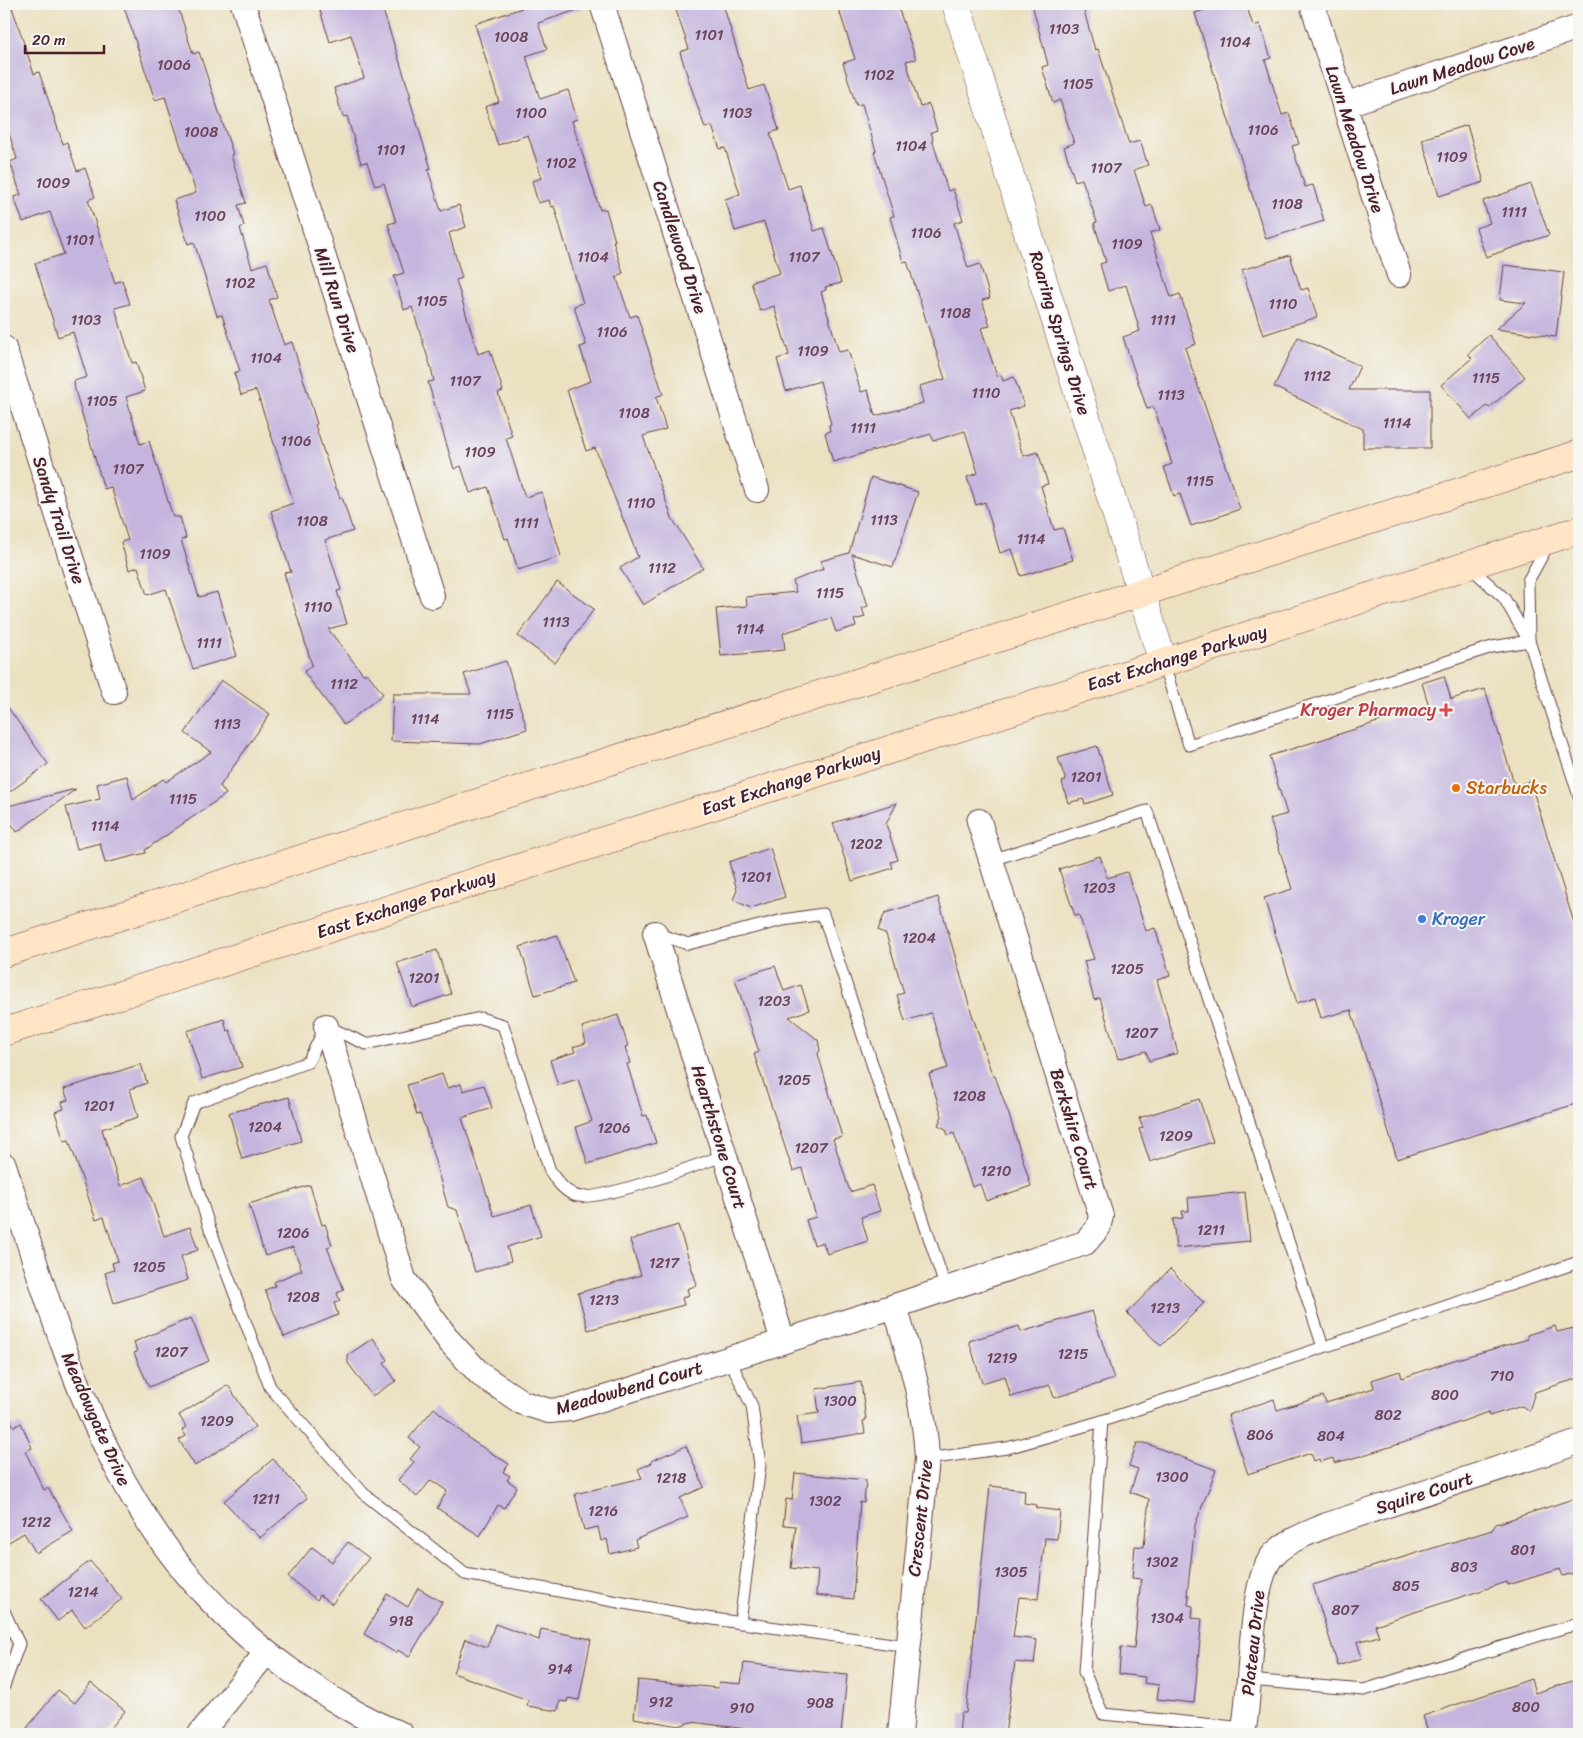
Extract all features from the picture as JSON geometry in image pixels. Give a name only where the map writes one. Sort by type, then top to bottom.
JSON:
[{"type":"main road","points":[[4,953],[1579,454]]},
{"type":"main road","name":"East Exchange Parkway","points":[[4,1032],[1579,530]]},
{"type":"street","name":"Mill Run Drive","points":[[243,4],[432,596]]},
{"type":"street","name":"Candlewood Drive","points":[[602,4],[757,490]]},
{"type":"street","name":"Roaring Springs Drive","points":[[956,4],[1163,662]]},
{"type":"street","name":"Lawn Meadow Drive","points":[[1312,4],[1399,275]]},
{"type":"street","name":"Lawn Meadow Cove","points":[[1344,105],[1579,27]]},
{"type":"street","name":"Sandy Trail Drive","points":[[4,348],[114,692]]},
{"type":"street","name":"Berkshire Court","points":[[895,1306],[1085,1243],[1098,1228],[1101,1216],[978,821]]},
{"type":"street","name":"Hearthstone Court","points":[[655,933],[783,1341]]},
{"type":"street","name":"Meadowbend Court","points":[[326,1026],[404,1279],[431,1319],[482,1375],[523,1403],[549,1411],[570,1409],[895,1306]]},
{"type":"street","name":"Meadowgate Drive","points":[[4,1165],[59,1336],[111,1460],[141,1514],[178,1564],[220,1611],[266,1653],[325,1695],[401,1734]]},
{"type":"street","name":"Crescent Drive","points":[[895,1306],[917,1385],[925,1429],[926,1459],[900,1734]]},
{"type":"street","name":"Squire Court","points":[[1273,1555],[1295,1538],[1327,1525],[1579,1442]]},
{"type":"street","name":"Plateau Drive","points":[[1244,1731],[1260,1579],[1273,1555]]},
{"type":"street","points":[[200,1734],[266,1653]]},
{"type":"lane","points":[[1530,641],[1528,580],[1551,539]]},
{"type":"lane","points":[[1468,566],[1504,598],[1530,641],[1579,796]]},
{"type":"lane","points":[[1163,662],[1189,745],[1492,647],[1530,641]]},
{"type":"lane","points":[[991,860],[1147,811],[1323,1348]]},
{"type":"lane","points":[[655,933],[688,944],[783,920],[823,914],[946,1289]]},
{"type":"lane","points":[[725,1155],[600,1196],[575,1196],[559,1184],[550,1171],[503,1025],[480,1018],[366,1044],[326,1026],[308,1062],[194,1103],[181,1136],[209,1226],[270,1387],[363,1493],[465,1574],[740,1623],[908,1646]]},
{"type":"lane","points":[[926,1459],[1007,1448],[1102,1421],[1579,1262]]},
{"type":"lane","points":[[729,1358],[752,1406],[760,1465],[740,1623]]},
{"type":"lane","points":[[1102,1421],[1084,1672],[1102,1714],[1244,1731]]},
{"type":"lane","points":[[4,1611],[20,1644],[4,1686]]},
{"type":"lane","points":[[1249,1680],[1364,1690],[1579,1622]]},
{"type":"building","points":[[4,4],[11,4],[34,74],[39,72],[63,144],[67,142],[77,171],[85,168],[95,197],[88,200],[115,283],[122,280],[130,304],[115,308],[132,363],[136,362],[145,391],[126,397],[140,444],[149,441],[173,517],[180,517],[186,538],[181,540],[199,597],[217,592],[237,656],[193,669],[166,589],[147,595],[138,567],[129,570],[121,542],[128,540],[111,487],[104,489],[75,390],[74,381],[87,377],[73,332],[58,337],[35,263],[64,254],[50,212],[23,222],[14,197],[21,195],[10,162],[17,159],[4,117]]},
{"type":"building","points":[[123,4],[177,4],[193,54],[199,52],[233,154],[231,155],[246,203],[238,205],[244,226],[240,228],[252,268],[267,263],[277,297],[269,300],[284,345],[292,342],[317,424],[315,425],[336,489],[340,498],[342,497],[353,531],[325,540],[341,590],[337,591],[347,624],[328,629],[363,674],[368,674],[383,694],[344,725],[304,672],[312,665],[284,573],[291,572],[271,511],[294,503],[256,390],[241,395],[234,373],[240,371],[222,315],[217,316],[194,242],[188,244],[174,200],[196,193],[165,97],[155,100]]},
{"type":"building","points":[[318,4],[381,4],[411,97],[409,97],[431,169],[428,170],[441,211],[459,205],[466,227],[449,233],[462,278],[456,280],[478,354],[490,350],[503,391],[498,393],[512,436],[506,438],[525,497],[542,492],[561,556],[518,570],[508,538],[505,539],[488,487],[470,493],[461,466],[454,469],[428,382],[434,381],[431,368],[412,307],[404,310],[394,276],[404,273],[388,224],[396,222],[384,183],[375,186],[367,162],[361,163],[347,116],[343,117],[334,88],[364,78],[351,35],[330,42]]},
{"type":"building","points":[[521,4],[583,4],[583,8],[538,23],[547,49],[526,56],[540,99],[568,90],[577,119],[572,121],[600,210],[606,209],[615,241],[613,241],[623,273],[616,276],[630,317],[637,315],[663,394],[656,397],[666,429],[643,436],[672,518],[703,568],[643,605],[620,568],[638,557],[595,448],[586,451],[567,390],[591,381],[580,347],[586,345],[574,306],[583,303],[554,206],[551,207],[549,200],[538,203],[532,181],[542,178],[528,135],[498,145],[485,107],[499,102],[475,24],[522,8]]},
{"type":"building","points":[[674,4],[723,4],[749,90],[764,85],[779,130],[770,133],[788,189],[800,185],[814,231],[824,228],[841,283],[825,287],[826,290],[821,292],[839,352],[848,350],[861,392],[868,390],[875,416],[923,403],[919,386],[945,379],[907,261],[903,262],[890,217],[894,216],[874,152],[876,151],[862,104],[856,105],[843,63],[855,59],[837,4],[897,4],[916,59],[906,61],[920,107],[929,104],[937,130],[931,132],[932,139],[948,191],[953,189],[963,220],[954,223],[968,268],[980,264],[990,298],[982,300],[990,326],[981,328],[997,376],[1001,375],[1003,381],[1014,377],[1024,406],[1009,411],[1023,456],[1038,452],[1048,484],[1041,486],[1054,530],[1063,528],[1073,560],[1021,576],[1012,549],[1000,553],[985,502],[976,505],[967,477],[978,473],[965,431],[933,441],[931,434],[833,462],[825,433],[830,431],[829,425],[831,424],[820,381],[786,391],[777,359],[789,355],[774,306],[760,311],[751,282],[780,273],[764,222],[735,231],[725,199],[740,194],[725,148],[720,149],[712,126],[705,128],[680,52],[689,49]]},
{"type":"building","points":[[1032,4],[1082,4],[1095,50],[1098,49],[1129,144],[1140,141],[1148,165],[1134,170],[1146,207],[1152,205],[1160,230],[1150,233],[1171,297],[1180,294],[1196,344],[1185,348],[1240,509],[1191,526],[1180,494],[1174,496],[1164,467],[1172,464],[1154,407],[1147,409],[1123,337],[1140,331],[1126,285],[1108,291],[1100,264],[1106,262],[1094,223],[1097,222],[1082,179],[1075,181],[1064,147],[1074,143],[1060,100],[1053,103],[1042,67],[1048,65]]},
{"type":"building","points":[[1223,4],[1246,4],[1253,26],[1260,24],[1271,58],[1265,60],[1282,115],[1289,113],[1299,144],[1292,146],[1305,187],[1313,185],[1324,221],[1266,239],[1195,13]]},
{"type":"building","points":[[1467,125],[1484,182],[1439,196],[1422,139]]},
{"type":"building","points":[[1531,184],[1549,235],[1486,257],[1476,228],[1490,223],[1483,201]]},
{"type":"building","points":[[1290,255],[1301,290],[1308,288],[1317,317],[1263,335],[1242,270]]},
{"type":"building","points":[[1504,265],[1564,272],[1556,337],[1496,329],[1526,303],[1500,300]]},
{"type":"building","points":[[1489,335],[1525,377],[1489,408],[1487,406],[1471,419],[1441,385],[1472,358],[1468,354]]},
{"type":"building","points":[[1298,337],[1360,366],[1349,390],[1430,390],[1430,448],[1363,448],[1363,429],[1274,387]]},
{"type":"building","points":[[871,477],[918,492],[893,567],[852,554],[868,606],[862,608],[865,617],[854,620],[856,626],[836,632],[831,618],[783,633],[785,650],[721,656],[716,609],[747,606],[746,597],[796,592],[793,581],[823,569],[821,561],[849,553]]},
{"type":"building","points":[[557,582],[594,609],[555,663],[518,636]]},
{"type":"building","points":[[506,661],[527,729],[480,744],[391,741],[393,694],[471,694],[464,674]]},
{"type":"building","name":"Kroger","points":[[1444,676],[1451,699],[1485,689],[1515,786],[1530,781],[1579,939],[1579,1103],[1397,1159],[1351,1010],[1321,1018],[1315,997],[1297,1003],[1264,898],[1292,889],[1270,819],[1287,814],[1269,756],[1429,706],[1422,683]]},
{"type":"building","points":[[221,680],[270,714],[220,786],[226,794],[145,850],[146,853],[105,863],[100,843],[77,849],[66,807],[100,799],[97,784],[127,776],[133,800],[163,779],[166,782],[211,752],[185,733]]},
{"type":"building","points":[[4,702],[48,764],[4,796]]},
{"type":"building","points":[[1097,746],[1113,795],[1085,804],[1083,799],[1068,803],[1062,782],[1066,781],[1058,758]]},
{"type":"building","points":[[76,789],[17,832],[4,813],[4,807]]},
{"type":"building","points":[[897,803],[886,824],[898,860],[891,862],[893,868],[852,881],[833,823]]},
{"type":"building","points":[[770,848],[785,897],[751,908],[733,900],[737,890],[729,862]]},
{"type":"building","points":[[1100,856],[1107,878],[1127,872],[1146,931],[1155,928],[1170,976],[1157,980],[1178,1053],[1149,1061],[1146,1051],[1118,1059],[1100,998],[1094,1000],[1084,961],[1094,959],[1079,915],[1075,916],[1059,869]]},
{"type":"building","points":[[938,897],[970,1008],[987,1060],[1009,1115],[1031,1186],[986,1201],[980,1184],[972,1187],[954,1133],[948,1135],[946,1129],[938,1125],[942,1116],[929,1074],[948,1068],[931,1013],[905,1021],[897,995],[904,993],[886,934],[878,930],[885,913]]},
{"type":"building","points":[[557,935],[574,983],[535,995],[520,947]]},
{"type":"building","points":[[437,950],[451,994],[412,1007],[397,963]]},
{"type":"building","points":[[775,966],[784,991],[801,985],[809,1010],[789,1017],[818,1040],[820,1050],[818,1054],[842,1137],[833,1139],[850,1192],[872,1185],[880,1211],[861,1217],[868,1241],[827,1254],[823,1242],[814,1245],[806,1220],[816,1217],[802,1168],[793,1171],[754,1054],[759,1052],[735,979]]},
{"type":"building","points":[[618,1015],[628,1046],[625,1047],[630,1063],[627,1064],[643,1116],[647,1115],[656,1143],[588,1164],[576,1127],[592,1121],[578,1079],[558,1085],[550,1060],[575,1052],[573,1047],[586,1043],[582,1027]]},
{"type":"building","points":[[224,1019],[227,1031],[230,1030],[242,1067],[202,1079],[187,1031]]},
{"type":"building","points":[[141,1064],[147,1083],[130,1089],[138,1117],[102,1129],[120,1186],[144,1177],[164,1236],[190,1227],[198,1250],[181,1256],[188,1280],[114,1303],[105,1273],[114,1270],[112,1263],[118,1261],[104,1217],[96,1220],[69,1140],[64,1141],[55,1112],[64,1109],[62,1102],[68,1100],[64,1089]]},
{"type":"building","points":[[442,1074],[447,1088],[461,1084],[463,1091],[484,1085],[492,1108],[462,1118],[494,1216],[531,1205],[541,1236],[507,1247],[511,1261],[475,1272],[457,1210],[448,1207],[426,1130],[420,1114],[417,1115],[407,1085]]},
{"type":"building","points":[[289,1097],[301,1141],[242,1159],[229,1113]]},
{"type":"building","points":[[1199,1099],[1213,1142],[1150,1162],[1139,1129],[1143,1128],[1139,1118]]},
{"type":"building","points":[[310,1185],[322,1225],[325,1224],[332,1245],[327,1247],[344,1290],[337,1293],[340,1301],[334,1303],[338,1315],[284,1337],[265,1290],[275,1286],[274,1282],[302,1270],[293,1247],[265,1256],[249,1204]]},
{"type":"building","points":[[1245,1192],[1250,1241],[1176,1248],[1173,1219],[1183,1218],[1182,1211],[1189,1211],[1188,1198]]},
{"type":"building","points":[[678,1225],[697,1285],[687,1289],[689,1295],[682,1298],[684,1305],[588,1330],[578,1293],[641,1275],[630,1240]]},
{"type":"building","points":[[1170,1269],[1204,1303],[1161,1346],[1127,1313]]},
{"type":"building","points":[[1092,1311],[1114,1379],[1054,1398],[1050,1385],[1011,1397],[1005,1376],[982,1383],[969,1341],[1019,1326],[1021,1332]]},
{"type":"building","points":[[191,1318],[209,1361],[149,1387],[134,1353],[137,1352],[134,1342]]},
{"type":"building","points":[[1555,1326],[1557,1332],[1574,1328],[1579,1344],[1579,1378],[1535,1392],[1529,1411],[1522,1406],[1489,1416],[1488,1412],[1406,1442],[1334,1463],[1333,1458],[1320,1462],[1319,1459],[1314,1461],[1311,1453],[1248,1474],[1228,1415],[1274,1399],[1277,1410],[1323,1396],[1326,1403],[1374,1388],[1372,1380],[1400,1371],[1402,1378],[1454,1360],[1528,1339],[1527,1335]]},
{"type":"building","points":[[373,1338],[388,1360],[384,1363],[396,1381],[372,1396],[348,1363],[348,1355]]},
{"type":"building","points":[[861,1382],[866,1420],[863,1421],[865,1433],[801,1443],[797,1416],[819,1413],[816,1389]]},
{"type":"building","points":[[228,1385],[255,1427],[195,1466],[179,1440],[186,1436],[182,1430],[186,1427],[179,1415]]},
{"type":"building","points":[[4,1406],[14,1427],[21,1423],[32,1448],[25,1451],[44,1490],[48,1488],[73,1531],[36,1553],[24,1533],[4,1545]]},
{"type":"building","points":[[434,1408],[471,1440],[509,1464],[503,1472],[510,1476],[507,1480],[517,1487],[504,1508],[498,1505],[480,1536],[437,1508],[447,1491],[431,1480],[417,1497],[398,1480],[414,1462],[410,1459],[420,1447],[409,1438]]},
{"type":"building","points":[[1137,1443],[1145,1443],[1216,1470],[1195,1525],[1187,1595],[1189,1595],[1188,1605],[1193,1606],[1192,1618],[1202,1619],[1194,1703],[1157,1699],[1159,1685],[1144,1683],[1145,1677],[1119,1674],[1121,1647],[1134,1649],[1141,1579],[1132,1578],[1135,1546],[1144,1547],[1149,1499],[1130,1492],[1138,1469],[1129,1466]]},
{"type":"building","points":[[686,1446],[704,1487],[680,1498],[688,1517],[635,1540],[637,1547],[610,1554],[607,1539],[601,1541],[598,1527],[584,1530],[575,1494],[642,1478],[638,1469],[652,1463],[651,1461]]},
{"type":"building","points":[[273,1459],[307,1498],[260,1538],[250,1530],[224,1501]]},
{"type":"building","points":[[795,1473],[866,1480],[864,1503],[860,1502],[853,1599],[816,1595],[818,1571],[791,1568],[796,1526],[783,1525],[786,1499],[792,1500]]},
{"type":"building","points":[[990,1486],[1025,1490],[1024,1503],[1037,1505],[1036,1508],[1060,1511],[1057,1539],[1045,1538],[1038,1599],[1019,1597],[1013,1637],[1037,1640],[1034,1664],[1015,1662],[1005,1734],[959,1734],[961,1713],[966,1713]]},
{"type":"building","points":[[1579,1497],[1579,1571],[1563,1576],[1560,1569],[1508,1585],[1507,1582],[1375,1625],[1379,1636],[1357,1642],[1362,1658],[1338,1666],[1313,1585],[1492,1530],[1496,1524]]},
{"type":"building","points":[[348,1542],[369,1558],[332,1604],[320,1595],[317,1600],[288,1577],[312,1547],[332,1562]]},
{"type":"building","points":[[90,1561],[122,1599],[85,1627],[72,1610],[58,1621],[41,1599]]},
{"type":"building","points":[[418,1588],[442,1602],[409,1657],[398,1650],[396,1653],[364,1634],[387,1594],[408,1607]]},
{"type":"building","points":[[495,1624],[539,1640],[541,1629],[591,1639],[579,1700],[568,1698],[567,1702],[560,1701],[558,1711],[527,1706],[528,1700],[453,1673],[465,1639],[487,1647]]},
{"type":"building","points":[[744,1663],[847,1675],[841,1734],[788,1734],[691,1722],[679,1726],[634,1718],[638,1680],[718,1688],[719,1682],[741,1684]]},
{"type":"building","points":[[1531,1679],[1535,1693],[1579,1679],[1579,1734],[1429,1734],[1423,1716]]},
{"type":"building","points":[[91,1683],[125,1711],[106,1734],[22,1734],[58,1690],[75,1703]]},
{"type":"place","name":"Kroger Pharmacy","points":[[1446,710]]},
{"type":"place","name":"Starbucks","points":[[1456,788]]},
{"type":"place","name":"Kroger","points":[[1422,919]]}]
